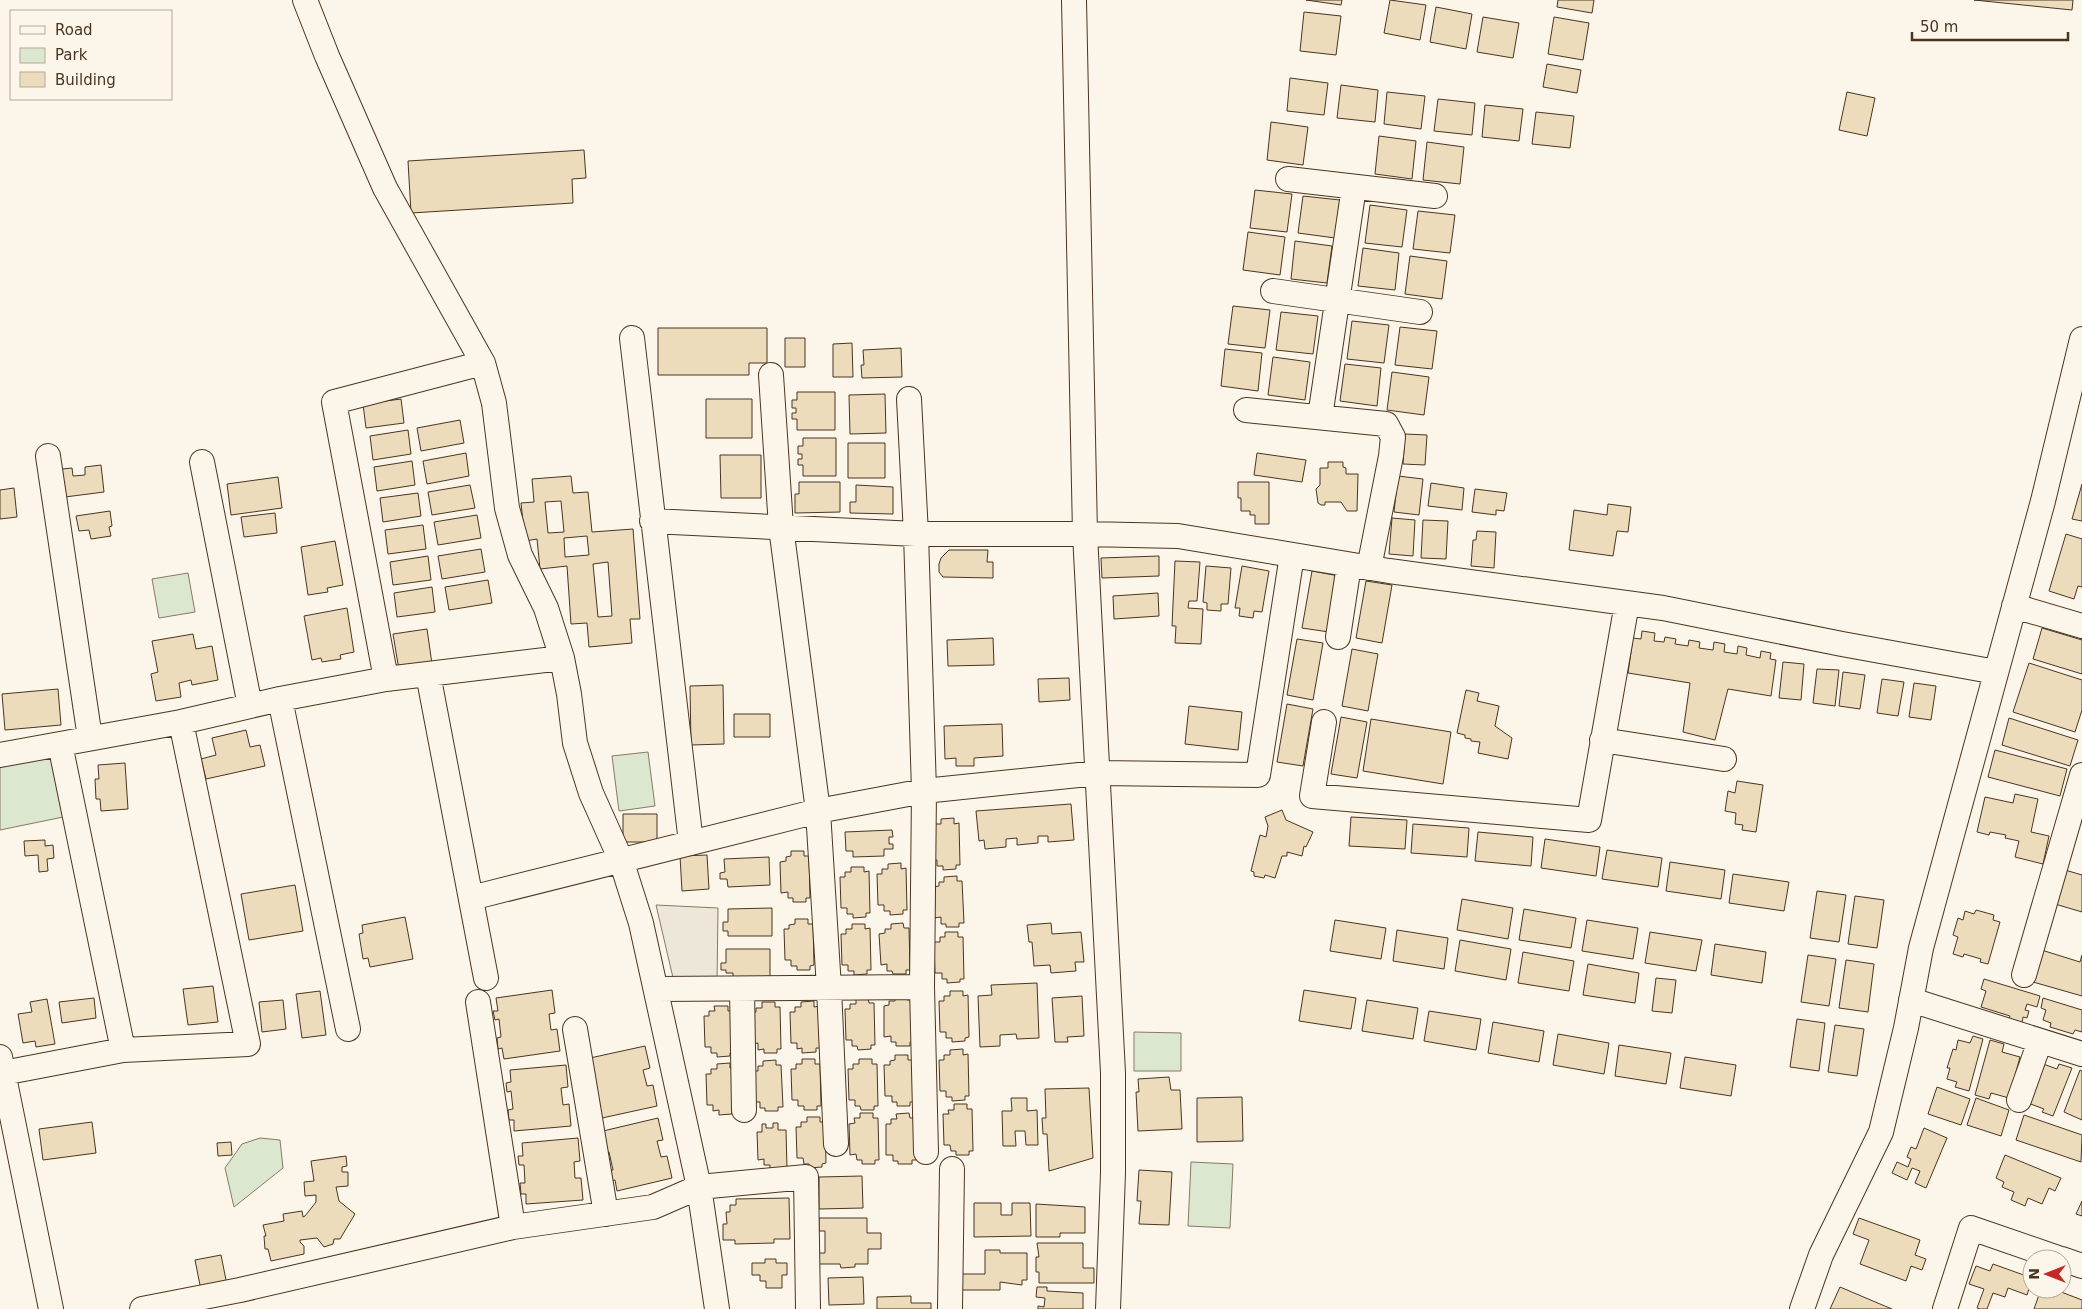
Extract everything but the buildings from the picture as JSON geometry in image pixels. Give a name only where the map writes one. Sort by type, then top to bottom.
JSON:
[{"type":"street","points":[[305,0],[327,56],[385,188],[483,363],[494,403],[507,508],[520,556],[546,608],[562,658],[575,743],[591,793],[621,860],[641,923],[699,1187],[717,1309]]},
{"type":"street","points":[[1074,0],[1085,534],[1112,1073],[1113,1173],[1108,1309]]},
{"type":"street","points":[[1288,179],[1435,196]]},
{"type":"street","points":[[1320,417],[1354,187]]},
{"type":"street","points":[[1273,290],[1420,312]]},
{"type":"street","points":[[632,338],[691,843]]},
{"type":"street","points":[[1802,1309],[1821,1255],[1881,1132],[1912,1000],[1921,948],[2043,502],[2074,403],[2082,339]]},
{"type":"street","points":[[386,679],[334,402],[483,363]]},
{"type":"street","points":[[771,375],[781,527],[818,811],[836,1144]]},
{"type":"street","points":[[909,399],[916,534],[924,791],[922,987],[926,1152]]},
{"type":"street","points":[[1246,410],[1386,424],[1392,437],[1391,456],[1338,637]]},
{"type":"street","points":[[48,456],[90,738]]},
{"type":"street","points":[[202,462],[250,706]]},
{"type":"street","points":[[652,521],[916,534],[1178,536],[1359,566],[1662,608],[1996,672]]},
{"type":"street","points":[[471,898],[818,811],[924,791],[1098,773],[1258,775],[1292,555]]},
{"type":"street","points":[[1324,722],[1312,796],[1589,820],[1627,603]]},
{"type":"street","points":[[2014,606],[2082,626]]},
{"type":"street","points":[[0,755],[181,722],[280,699],[386,679],[562,658]]},
{"type":"street","points":[[428,674],[486,978]]},
{"type":"street","points":[[280,699],[348,1029]]},
{"type":"street","points":[[50,1309],[2,1065],[123,1050],[248,1044],[181,722]]},
{"type":"street","points":[[1602,740],[1724,759]]},
{"type":"street","points":[[60,744],[123,1050]]},
{"type":"street","points":[[2024,975],[2080,789]]},
{"type":"street","points":[[657,989],[922,987]]},
{"type":"street","points":[[742,989],[744,1110]]},
{"type":"street","points":[[1912,1000],[2082,1054]]},
{"type":"street","points":[[478,1002],[513,1227]]},
{"type":"street","points":[[575,1029],[606,1214]]},
{"type":"street","points":[[2019,1100],[2040,1041]]},
{"type":"street","points":[[950,1309],[952,1169]]},
{"type":"street","points":[[142,1309],[241,1300],[513,1227],[653,1207],[699,1187],[806,1177],[808,1309]]},
{"type":"street","points":[[1945,1309],[1971,1228],[2033,1249]]},
{"type":"green space","points":[[188,573],[195,612],[159,618],[152,579]]},
{"type":"green space","points":[[648,752],[655,806],[619,811],[612,756]]},
{"type":"green space","points":[[55,755],[68,816],[0,830],[0,766]]},
{"type":"green space","points":[[1134,1032],[1181,1033],[1181,1071],[1134,1071]]},
{"type":"green space","points":[[260,1138],[280,1140],[283,1168],[234,1207],[225,1168],[242,1144]]},
{"type":"green space","points":[[1191,1162],[1233,1164],[1230,1228],[1188,1226]]},
{"type":"shaded area","points":[[656,905],[718,908],[717,983],[674,982]]}]
